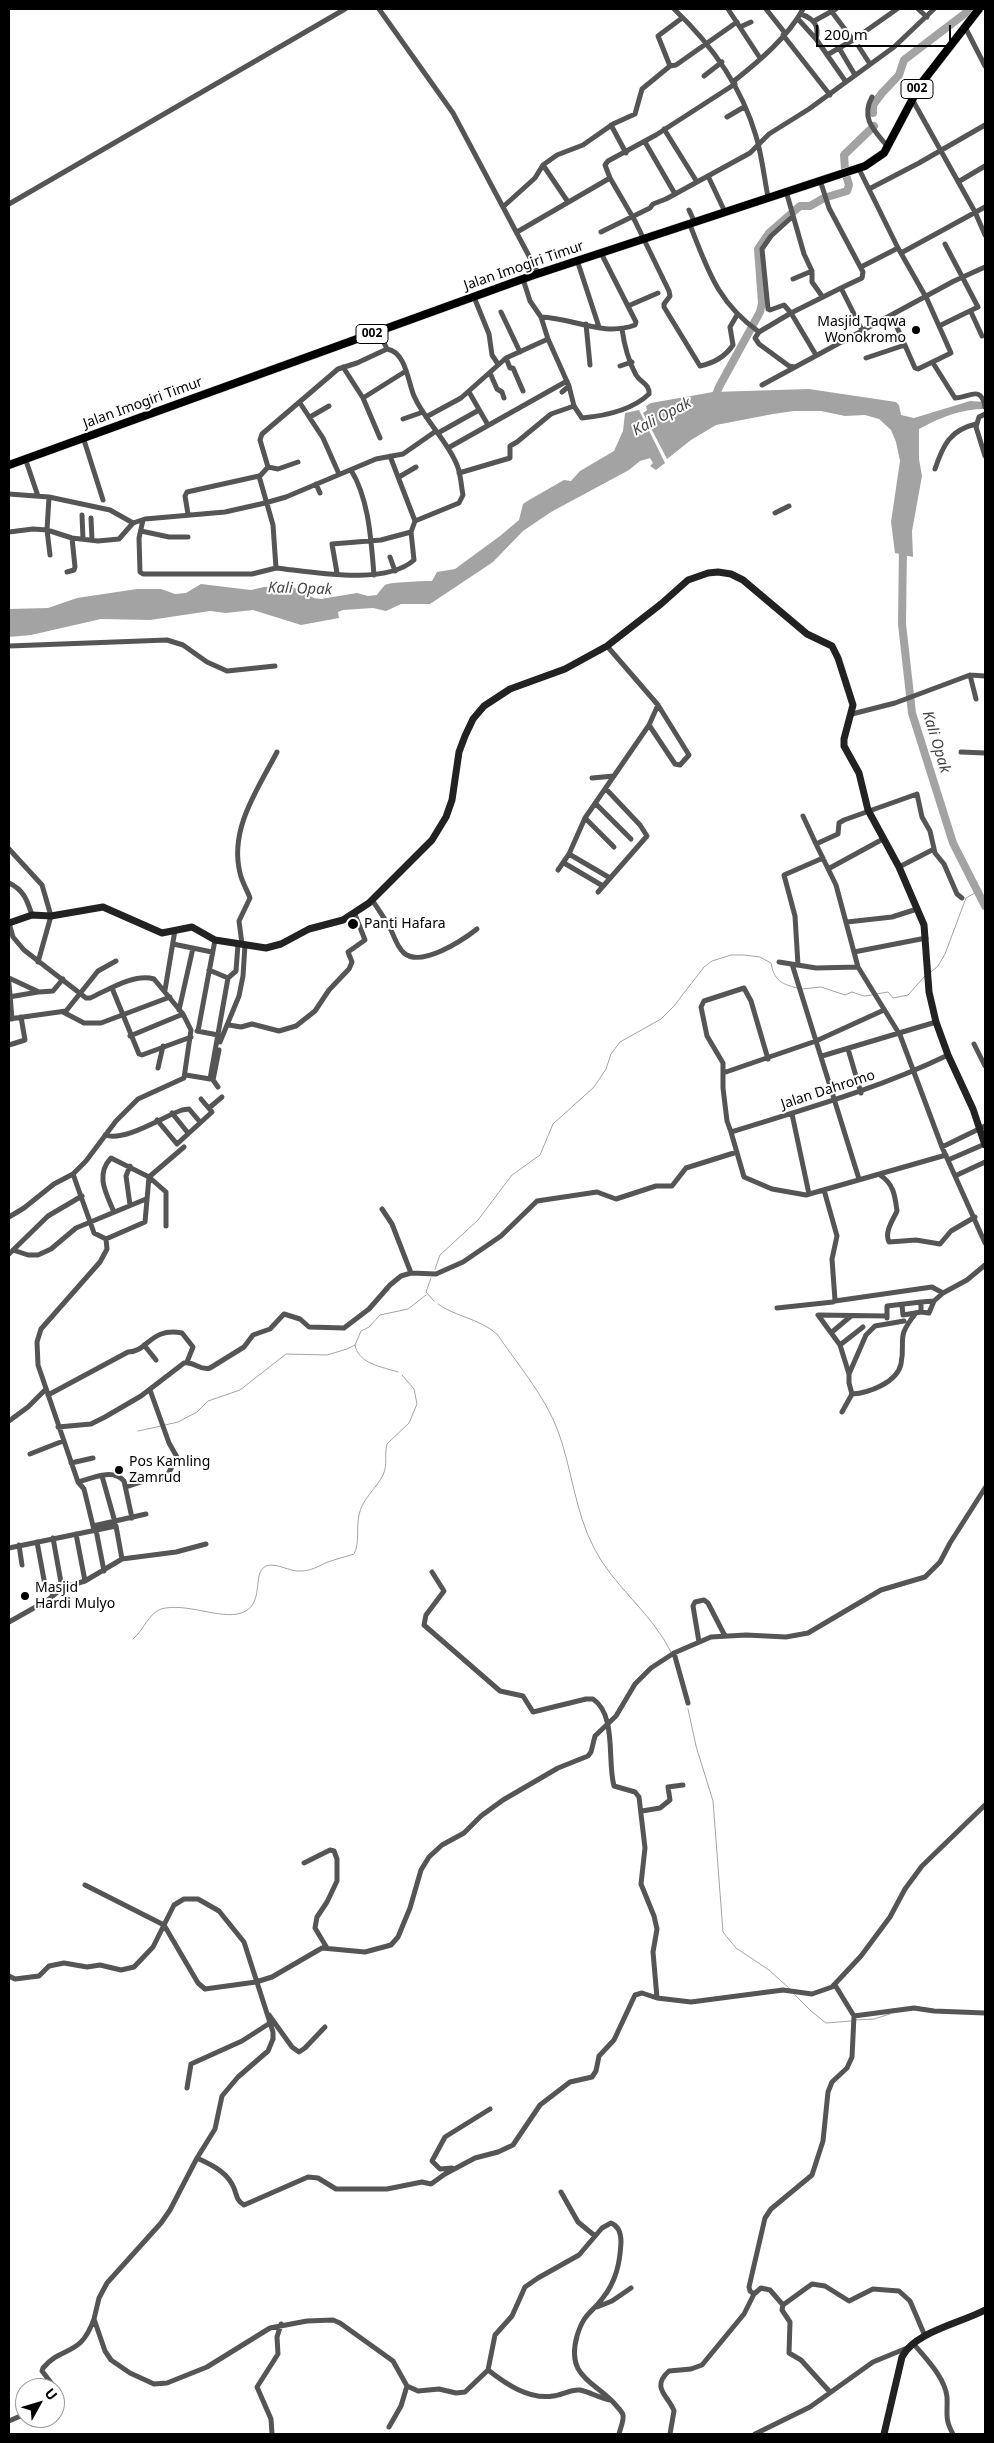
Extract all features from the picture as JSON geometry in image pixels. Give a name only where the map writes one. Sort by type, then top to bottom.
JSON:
[{"type":"main road","name":"Jalan Imogiri Timur","points":[[9,465],[538,273],[692,224],[859,168],[876,160],[888,147],[920,85],[978,9]]},
{"type":"street","points":[[9,204],[345,9]]},
{"type":"street","points":[[379,9],[453,113],[538,273]]},
{"type":"street","points":[[674,9],[707,42],[722,62],[734,83],[758,146],[768,197]]},
{"type":"street","points":[[728,9],[760,58]]},
{"type":"street","points":[[766,9],[830,95]]},
{"type":"street","points":[[827,55],[853,40],[897,9]]},
{"type":"street","points":[[918,9],[927,17]]},
{"type":"street","points":[[601,232],[743,158],[778,126],[830,95],[894,47],[934,9]]},
{"type":"street","points":[[814,21],[834,10],[853,40]]},
{"type":"street","points":[[737,315],[730,327],[733,345],[727,354],[723,358],[700,366],[664,306],[670,293],[610,178],[606,164],[645,142],[734,83],[784,34],[800,14]]},
{"type":"street","points":[[800,14],[814,21],[818,28],[816,39]]},
{"type":"street","points":[[800,14],[846,82]]},
{"type":"street","points":[[670,66],[658,38],[682,18]]},
{"type":"street","points":[[504,206],[535,178],[543,165],[566,150],[573,150],[583,145],[612,125],[635,114],[642,89],[670,66],[676,65],[707,42],[739,25],[751,22]]},
{"type":"street","points":[[965,27],[985,66]]},
{"type":"street","points":[[859,47],[870,64]]},
{"type":"street","points":[[839,48],[855,75]]},
{"type":"street","points":[[704,76],[722,62]]},
{"type":"street","points":[[872,97],[868,113],[873,129],[888,147]]},
{"type":"street","points":[[912,99],[975,212],[985,235]]},
{"type":"street","points":[[727,118],[744,106]]},
{"type":"street","points":[[612,125],[626,153]]},
{"type":"street","points":[[868,188],[942,151],[985,126]]},
{"type":"street","points":[[664,129],[697,182]]},
{"type":"street","points":[[645,142],[675,194]]},
{"type":"street","points":[[543,165],[568,202]]},
{"type":"street","points":[[958,182],[985,166]]},
{"type":"street","points":[[859,168],[899,251],[925,296],[951,353],[932,363],[916,368],[892,316]]},
{"type":"street","points":[[708,176],[725,212]]},
{"type":"street","points":[[517,232],[540,216],[610,178]]},
{"type":"street","points":[[794,367],[789,366],[759,344],[755,338],[757,331],[822,296],[862,278],[863,272],[829,208],[820,180]]},
{"type":"street","points":[[786,191],[804,254],[812,271],[812,282],[822,296]]},
{"type":"street","points":[[861,267],[899,251],[985,207]]},
{"type":"street","points":[[689,210],[692,224],[712,280],[737,315],[757,331]]},
{"type":"street","points":[[793,215],[771,236],[762,249],[768,309],[784,305],[791,313],[816,355]]},
{"type":"street","points":[[939,326],[971,312],[978,305],[946,244]]},
{"type":"street","points":[[541,317],[586,324],[608,330],[622,329],[636,324],[601,253]]},
{"type":"street","points":[[577,260],[599,327]]},
{"type":"street","points":[[762,384],[892,316],[925,296],[985,267]]},
{"type":"street","points":[[793,279],[812,271]]},
{"type":"street","points":[[523,279],[530,300],[541,317],[548,339],[568,384],[574,406],[580,417],[609,415],[642,401],[650,391],[637,376],[622,329]]},
{"type":"street","points":[[840,288],[862,330]]},
{"type":"street","points":[[628,306],[658,293]]},
{"type":"street","points":[[474,297],[488,334],[492,355],[498,364]]},
{"type":"street","points":[[501,312],[520,352]]},
{"type":"street","points":[[971,312],[982,336]]},
{"type":"street","points":[[586,324],[590,365]]},
{"type":"street","points":[[379,332],[387,349],[397,353],[406,371],[414,395],[458,467],[463,495],[459,503],[415,521]]},
{"type":"street","points":[[403,419],[425,415],[454,403],[490,374],[506,358],[548,339]]},
{"type":"street","points":[[866,358],[905,344]]},
{"type":"street","points":[[268,467],[260,436],[338,369],[357,363],[387,349]]},
{"type":"street","points":[[506,358],[510,368],[513,368],[523,391]]},
{"type":"street","points":[[620,366],[632,362]]},
{"type":"street","points":[[932,363],[955,398],[976,394],[981,395],[985,404]]},
{"type":"street","points":[[343,367],[363,398],[380,438]]},
{"type":"street","points":[[363,398],[406,371]]},
{"type":"street","points":[[490,374],[497,389],[502,392],[504,398]]},
{"type":"street","points":[[562,392],[568,384]]},
{"type":"street","points":[[448,448],[568,384]]},
{"type":"street","points":[[469,392],[488,425]]},
{"type":"street","points":[[300,403],[323,438],[339,474]]},
{"type":"street","points":[[310,417],[329,406]]},
{"type":"street","points":[[459,474],[509,458],[510,446],[551,414],[574,406]]},
{"type":"street","points":[[9,532],[33,529],[48,530],[72,538],[92,540],[120,539],[133,523],[143,520],[188,514],[225,512],[265,503],[376,459],[403,454],[437,432],[479,410]]},
{"type":"street","points":[[985,414],[979,417],[976,424],[985,456]]},
{"type":"street","points":[[934,469],[941,449],[950,436],[958,430],[976,424]]},
{"type":"street","points":[[83,438],[103,500]]},
{"type":"street","points":[[143,520],[140,572],[143,574],[252,574],[276,568],[374,574],[395,571],[414,560],[411,532],[415,521],[390,456]]},
{"type":"street","points":[[25,458],[38,496]]},
{"type":"street","points":[[268,467],[278,469],[298,462]]},
{"type":"street","points":[[188,514],[185,496],[187,492],[260,476],[268,467]]},
{"type":"street","points":[[399,477],[416,467]]},
{"type":"street","points":[[351,470],[359,485],[366,514],[374,574]]},
{"type":"street","points":[[260,476],[275,538],[276,568]]},
{"type":"street","points":[[316,484],[320,494]]},
{"type":"street","points":[[9,494],[38,496],[48,500],[115,511],[133,523]]},
{"type":"street","points":[[48,500],[50,555]]},
{"type":"street","points":[[775,513],[789,506]]},
{"type":"street","points":[[82,515],[83,539]]},
{"type":"street","points":[[91,518],[92,540]]},
{"type":"street","points":[[141,530],[169,537],[188,538]]},
{"type":"street","points":[[337,573],[332,544],[371,541],[411,532]]},
{"type":"street","points":[[67,572],[75,568],[72,538]]},
{"type":"street","points":[[390,557],[395,571]]},
{"type":"street","points":[[185,1077],[191,1033],[181,1012],[165,990],[154,979],[146,977],[112,988],[90,998],[80,994],[63,979],[38,962],[13,937],[9,923],[32,915],[51,916],[103,907],[162,932],[192,928],[215,940],[270,948],[309,929],[344,920],[372,900],[422,851],[446,817],[456,783],[459,752],[473,719],[480,710],[505,692],[564,669],[607,646],[661,604],[688,580],[708,572],[730,574],[743,580],[807,634],[832,646],[851,691],[853,705],[852,714],[846,728],[844,746],[858,773],[868,810],[898,867],[917,909],[926,938],[929,992],[936,1022],[948,1055],[983,1127],[985,1144],[947,1158],[859,1179],[810,1194],[772,1189],[748,1180],[744,1177],[726,1116],[723,1063],[707,1036],[701,1007],[707,999],[742,987],[745,989],[751,1001],[768,1059]]},
{"type":"street","points":[[9,646],[167,640],[183,644],[207,662],[227,671],[275,666]]},
{"type":"street","points":[[607,646],[658,705],[689,755],[680,765],[675,764],[649,725]]},
{"type":"street","points":[[852,714],[895,703],[970,676],[985,676]]},
{"type":"street","points":[[970,676],[976,699]]},
{"type":"street","points":[[558,870],[569,854],[585,818],[649,725],[658,705]]},
{"type":"street","points":[[218,1087],[213,1080],[220,1040],[229,1025],[242,983],[242,944],[239,921],[250,898],[239,871],[239,833],[243,818],[277,752]]},
{"type":"street","points":[[961,752],[985,754]]},
{"type":"street","points":[[592,778],[614,776]]},
{"type":"street","points":[[598,892],[647,836],[640,825],[606,788]]},
{"type":"street","points":[[816,844],[838,834],[838,825],[841,822],[868,810],[917,794],[921,814],[930,830],[934,849],[950,875],[957,894],[962,898]]},
{"type":"street","points":[[595,804],[631,839]]},
{"type":"street","points":[[803,816],[836,885],[858,967],[900,1034],[942,1146],[985,1243]]},
{"type":"street","points":[[585,818],[614,847]]},
{"type":"street","points":[[828,870],[883,839]]},
{"type":"street","points":[[9,849],[42,885],[51,916],[38,962]]},
{"type":"street","points":[[898,867],[934,849]]},
{"type":"street","points":[[569,854],[610,878]]},
{"type":"street","points":[[823,858],[784,875],[795,916],[795,964],[816,1041],[859,1179]]},
{"type":"street","points":[[564,863],[603,886]]},
{"type":"street","points":[[9,883],[22,892],[32,915]]},
{"type":"street","points":[[372,900],[384,916],[398,947],[410,957],[416,958],[448,948],[477,929]]},
{"type":"street","points":[[847,922],[892,917],[917,909]]},
{"type":"street","points":[[229,1025],[241,1027],[252,1024],[279,1031],[288,1029],[304,1020],[349,969],[352,962],[348,952],[365,940],[354,912]]},
{"type":"street","points":[[165,990],[175,930]]},
{"type":"street","points":[[854,952],[926,938]]},
{"type":"street","points":[[198,1031],[215,940]]},
{"type":"street","points":[[173,944],[212,952]]},
{"type":"street","points":[[9,1217],[24,1208],[54,1184],[73,1174],[86,1162],[105,1135],[138,1099],[185,1077],[210,1079],[228,978],[236,971],[242,944]]},
{"type":"street","points":[[181,1012],[193,948]]},
{"type":"street","points":[[9,982],[11,1019],[63,1012],[68,1010],[98,971],[116,961]]},
{"type":"street","points":[[779,962],[816,968],[858,967]]},
{"type":"street","points":[[209,970],[228,978]]},
{"type":"street","points":[[9,978],[38,992]]},
{"type":"street","points":[[10,997],[53,991],[63,979]]},
{"type":"street","points":[[112,988],[130,1036],[140,1054],[198,1031],[218,1035]]},
{"type":"street","points":[[63,1012],[87,1024],[101,1023],[170,997]]},
{"type":"street","points":[[723,1073],[816,1041],[884,1010]]},
{"type":"street","points":[[130,1036],[181,1012]]},
{"type":"street","points":[[9,1045],[25,1040],[21,1018]]},
{"type":"street","points":[[822,1056],[936,1022]]},
{"type":"street","points":[[974,1044],[985,1066]]},
{"type":"street","points":[[158,1068],[163,1046]]},
{"type":"street","points":[[848,1049],[861,1093]]},
{"type":"street","name":"Jalan Dahromo","points":[[731,1132],[861,1093],[914,1072],[948,1055]]},
{"type":"street","points":[[209,1108],[222,1097]]},
{"type":"street","points":[[157,1120],[177,1144],[212,1112],[201,1099]]},
{"type":"street","points":[[105,1135],[113,1138],[172,1113],[189,1109],[200,1122]]},
{"type":"street","points":[[172,1113],[188,1133]]},
{"type":"street","points":[[792,1114],[810,1194]]},
{"type":"street","points":[[942,1146],[983,1127]]},
{"type":"street","points":[[73,1174],[94,1233],[108,1238],[145,1222],[149,1177],[184,1147]]},
{"type":"street","points":[[187,1362],[204,1369],[210,1368],[244,1347],[253,1335],[270,1329],[284,1314],[300,1319],[312,1327],[344,1328],[369,1309],[390,1285],[411,1272],[436,1274],[463,1262],[501,1236],[537,1201],[597,1192],[616,1199],[656,1186],[672,1186],[686,1168],[736,1152]]},
{"type":"street","points":[[114,1212],[104,1187],[102,1175],[111,1158],[149,1177],[166,1192],[166,1226]]},
{"type":"street","points":[[955,1176],[985,1162]]},
{"type":"street","points":[[130,1166],[126,1176],[130,1206]]},
{"type":"street","points":[[880,1175],[890,1184],[894,1192],[897,1211],[890,1222],[889,1242],[916,1240],[937,1244],[942,1242],[951,1231],[975,1217]]},
{"type":"street","points":[[824,1190],[836,1236],[832,1259],[835,1301]]},
{"type":"street","points":[[11,1252],[48,1216],[82,1196]]},
{"type":"street","points":[[11,1252],[28,1256],[38,1254],[55,1245],[72,1231],[146,1199]]},
{"type":"street","points":[[382,1209],[392,1224],[411,1272]]},
{"type":"street","points":[[104,1571],[84,1490],[78,1482],[71,1463],[38,1364],[38,1336],[40,1329],[100,1262],[107,1249],[108,1238]]},
{"type":"street","points":[[849,1374],[866,1334],[875,1326],[918,1312],[930,1313],[934,1301],[943,1292],[967,1280],[985,1265]]},
{"type":"street","points":[[777,1308],[932,1287],[943,1292]]},
{"type":"street","points":[[888,1323],[886,1316],[887,1306],[934,1301]]},
{"type":"street","points":[[852,1394],[871,1391],[898,1371],[901,1364],[902,1334],[918,1312],[922,1302]]},
{"type":"street","points":[[902,1305],[905,1328]]},
{"type":"street","points":[[842,1412],[852,1394],[849,1374],[840,1345],[818,1315],[850,1317],[886,1316]]},
{"type":"street","points":[[850,1317],[863,1327],[866,1334]]},
{"type":"street","points":[[832,1332],[850,1317]]},
{"type":"street","points":[[840,1345],[863,1327]]},
{"type":"street","points":[[9,1421],[47,1392],[128,1352],[136,1352],[156,1334],[180,1332],[193,1347],[187,1362],[180,1365],[150,1390],[98,1421],[83,1425],[58,1427]]},
{"type":"street","points":[[144,1345],[156,1360]]},
{"type":"street","points":[[126,1487],[144,1481],[166,1478],[177,1457],[169,1443],[150,1390]]},
{"type":"street","points":[[30,1454],[63,1441]]},
{"type":"street","points":[[71,1463],[93,1458]]},
{"type":"street","points":[[78,1482],[102,1476],[117,1475],[124,1480],[132,1518]]},
{"type":"street","points":[[102,1476],[122,1559]]},
{"type":"street","points":[[85,1885],[164,1925],[202,1988],[210,1990],[256,1982],[272,1976],[314,1951],[327,1948],[365,1952],[385,1948],[396,1941],[410,1908],[421,1870],[429,1857],[442,1845],[464,1833],[481,1816],[503,1800],[558,1768],[588,1756],[591,1752],[595,1736],[608,1725],[621,1709],[638,1680],[651,1668],[674,1653],[699,1642],[726,1636],[786,1637],[808,1633],[881,1590],[925,1577],[940,1562],[985,1488]]},
{"type":"street","points":[[9,1548],[76,1534],[146,1514]]},
{"type":"street","points":[[76,1534],[85,1581]]},
{"type":"street","points":[[53,1538],[62,1588]]},
{"type":"street","points":[[36,1542],[45,1585],[54,1595]]},
{"type":"street","points":[[9,1622],[48,1600],[62,1588],[85,1581],[122,1559],[176,1552],[206,1544]]},
{"type":"street","points":[[19,1545],[22,1565]]},
{"type":"street","points":[[432,1572],[444,1590],[426,1615],[424,1625],[500,1691],[523,1696],[533,1712],[556,1705],[593,1699],[601,1708],[608,1725],[614,1786],[637,1793],[642,1811],[645,1848],[641,1878],[643,1892],[656,1923],[653,1952],[657,1998]]},
{"type":"street","points":[[699,1642],[693,1606],[696,1602],[704,1600],[708,1603],[726,1636]]},
{"type":"street","points":[[674,1653],[688,1702]]},
{"type":"street","points":[[642,1811],[660,1808],[670,1800],[668,1787],[684,1785]]},
{"type":"street","points":[[196,2158],[220,2170],[232,2184],[237,2199],[244,2205],[308,2177],[318,2178],[336,2189],[387,2189],[422,2182],[431,2184],[444,2174],[459,2168],[475,2158],[498,2152],[513,2145],[540,2105],[570,2082],[592,2077],[596,2071],[599,2056],[617,2036],[636,1995],[642,1992],[657,1998],[691,2002],[783,1990],[812,1994],[835,1985],[890,1917],[905,1889],[922,1866],[985,1805]]},
{"type":"street","points":[[304,1863],[330,1850],[334,1851],[336,1856],[336,1883],[318,1914],[315,1928],[327,1948]]},
{"type":"street","points":[[9,1976],[15,1979],[39,1976],[48,1966],[64,1963],[87,1967],[100,1965],[121,1970],[134,1966],[153,1947],[174,1905],[184,1899],[198,1900],[213,1906],[228,1920],[244,1942],[274,2036],[271,2046],[259,2060],[238,2077],[222,2096],[215,2129],[196,2158],[161,2224],[107,2283],[99,2298],[88,2334],[82,2343],[43,2368],[42,2372],[47,2378]]},
{"type":"street","points":[[754,2294],[750,2292],[749,2287],[767,2214],[811,2177],[820,2155],[828,2092],[832,2082],[846,2068],[852,2057],[854,2016],[835,1985]]},
{"type":"street","points":[[265,2008],[295,2051],[299,2052],[305,2048],[325,2027]]},
{"type":"street","points":[[854,2016],[914,2008],[934,2011],[985,2013]]},
{"type":"street","points":[[187,2088],[191,2064],[242,2041],[270,2023]]},
{"type":"street","points":[[459,2168],[440,2169],[436,2168],[432,2162],[445,2136],[490,2109]]},
{"type":"street","points":[[561,2192],[578,2222],[595,2236]]},
{"type":"street","points":[[94,2319],[105,2351],[112,2360],[130,2373],[154,2384],[167,2383],[207,2367],[270,2328],[282,2324],[333,2320],[340,2323],[392,2361],[407,2386],[418,2391],[438,2389],[456,2393],[465,2392],[488,2370],[495,2335],[512,2316],[525,2287],[579,2255],[602,2228],[611,2224],[619,2230],[621,2239],[618,2272],[604,2298],[586,2316],[574,2350],[576,2365],[582,2377],[610,2400],[623,2415],[619,2434]]},
{"type":"street","points":[[830,2392],[801,2360],[789,2353],[790,2322],[782,2311],[783,2305],[812,2284],[825,2286],[849,2301],[873,2289],[899,2290],[910,2301],[924,2336]]},
{"type":"street","points":[[592,2309],[612,2301],[631,2288]]},
{"type":"street","points":[[670,2434],[674,2411],[663,2394],[661,2384],[663,2377],[669,2371],[691,2369],[702,2365],[744,2314],[754,2294],[762,2288],[767,2288],[783,2305]]},
{"type":"street","points":[[755,2434],[810,2407],[873,2362],[910,2346],[924,2336],[985,2310]]},
{"type":"street","points":[[272,2434],[270,2419],[257,2387],[278,2354],[277,2337],[282,2324]]},
{"type":"street","points":[[884,2434],[902,2357],[910,2346]]},
{"type":"street","points":[[910,2346],[940,2381],[946,2395],[946,2419],[953,2434]]},
{"type":"street","points":[[488,2370],[509,2385],[530,2394],[551,2396],[579,2390],[598,2398],[610,2400]]},
{"type":"street","points":[[388,2427],[400,2406],[407,2386]]},
{"type":"water","points":[[809,389],[896,402],[899,405],[901,415],[914,418],[970,401],[985,402],[985,409],[951,414],[919,429],[919,459],[922,476],[912,531],[913,557],[895,553],[891,522],[900,461],[891,430],[879,419],[865,415],[845,416],[821,411],[794,411],[773,414],[716,425],[691,440],[667,459],[643,413],[647,410],[646,406],[651,403],[713,392]]},
{"type":"water","points":[[639,410],[665,463],[656,470],[650,466],[653,463],[650,458],[640,461],[629,470],[551,512],[523,531],[493,562],[430,604],[401,604],[386,611],[373,608],[343,610],[338,612],[339,618],[301,625],[253,610],[226,613],[210,611],[150,620],[101,619],[31,635],[9,637],[9,609],[48,608],[77,598],[137,589],[161,589],[175,594],[186,593],[201,584],[251,590],[264,587],[286,586],[321,599],[357,593],[368,596],[377,595],[388,584],[432,581],[437,572],[455,569],[519,520],[523,504],[564,480],[571,481],[580,471],[614,451],[623,431],[625,413]]},
{"type":"waterway","points":[[873,113],[873,105],[899,75],[904,60],[971,9]]},
{"type":"waterway","points":[[845,169],[844,155],[874,126]]},
{"type":"waterway","points":[[827,197],[847,191],[849,185],[846,175]]},
{"type":"waterway","points":[[713,402],[719,387],[760,312],[762,303],[758,249],[769,233],[800,206],[810,206],[824,198]]},
{"type":"waterway","name":"Kali Opak","points":[[903,545],[902,624],[912,713],[953,843],[985,906]]},
{"type":"waterway","points":[[931,972],[938,966],[945,954],[966,898],[977,892]]},
{"type":"waterway","points":[[435,1269],[440,1255],[478,1220],[512,1175],[540,1155],[553,1124],[594,1087],[606,1069],[611,1054],[620,1042],[661,1019],[674,1006],[704,967],[712,961],[731,955],[760,957],[771,963],[774,974],[779,980],[797,988]]},
{"type":"waterway","points":[[876,994],[888,992],[893,998],[908,995],[925,976]]},
{"type":"waterway","points":[[802,989],[821,987],[845,995],[852,992],[864,996],[872,995]]},
{"type":"waterway","points":[[431,1278],[426,1292],[434,1301]]},
{"type":"waterway","points":[[165,1425],[178,1422],[197,1412],[208,1401],[240,1390],[286,1354],[327,1355],[347,1349],[355,1345],[361,1331],[369,1327],[380,1315],[408,1309],[426,1295]]},
{"type":"waterway","points":[[438,1304],[482,1324],[497,1334],[530,1381],[546,1405],[558,1431],[582,1520],[594,1548],[611,1575],[654,1625],[671,1652]]},
{"type":"waterway","points":[[355,1345],[361,1357],[366,1361],[398,1372]]},
{"type":"waterway","points":[[133,1639],[153,1614],[161,1609],[171,1607],[233,1615],[249,1609],[256,1596],[259,1575],[266,1566],[274,1565],[296,1571],[304,1571],[354,1554],[357,1545],[358,1520],[361,1509],[383,1475],[387,1444],[409,1423],[417,1404],[414,1389],[402,1375]]},
{"type":"waterway","points":[[138,1431],[161,1426]]},
{"type":"waterway","points":[[688,1709],[696,1746],[713,1801],[723,1932],[736,1948],[769,1970],[790,1989]]},
{"type":"waterway","points":[[794,1994],[826,2023],[851,2021]]},
{"type":"waterway","points":[[855,2020],[874,2019],[890,2014]]},
{"type":"place","name":"Masjid Taqwa Wonokromo","points":[[916,330]]},
{"type":"place","name":"Panti Hafara","points":[[353,924]]},
{"type":"place","name":"Pos Kamling Zamrud","points":[[119,1470]]},
{"type":"place","name":"Masjid Hardi Mulyo","points":[[25,1596]]}]
